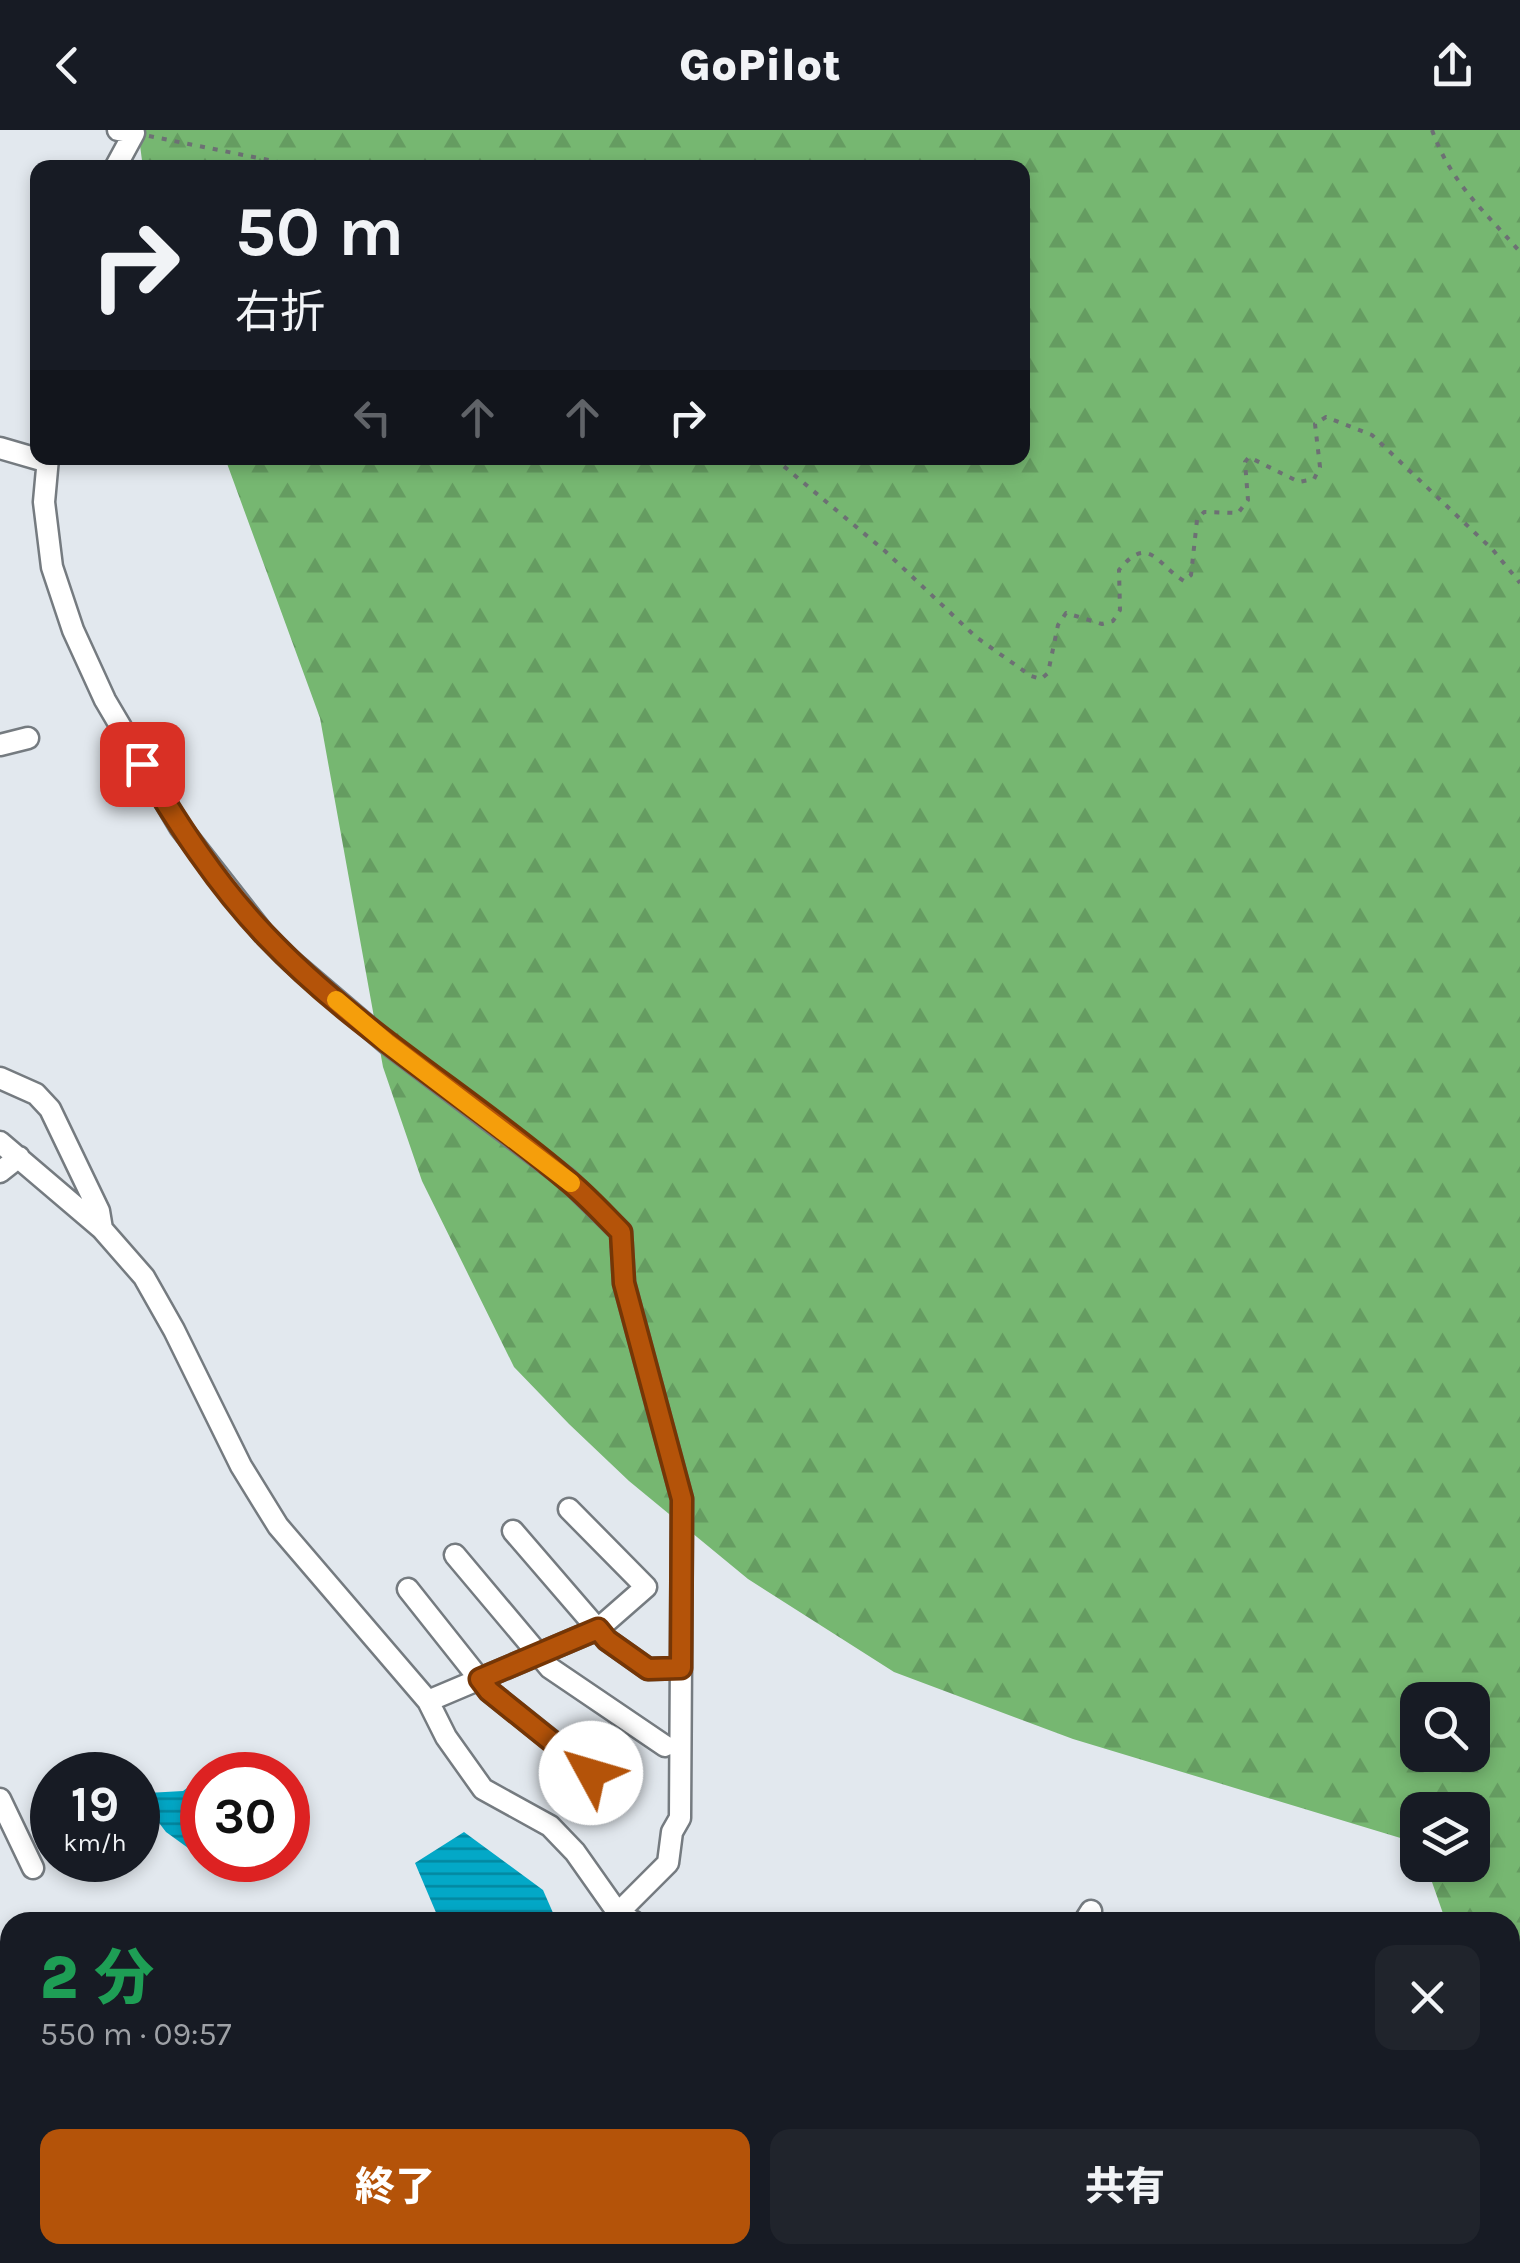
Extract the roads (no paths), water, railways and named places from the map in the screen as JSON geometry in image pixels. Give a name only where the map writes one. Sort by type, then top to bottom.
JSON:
[{"type":"street","points":[[117,160],[126,132]]},
{"type":"street","points":[[0,448],[30,456]]},
{"type":"street","points":[[48,465],[44,502],[52,567],[73,630],[104,700],[180,827],[263,933],[291,961],[387,1043],[567,1179],[621,1232],[624,1283],[682,1499],[680,1818],[672,1832],[668,1863],[631,1912]]},
{"type":"street","points":[[0,745],[28,738]]},
{"type":"street","points":[[0,1078],[36,1094],[50,1109],[80,1166],[102,1229]]},
{"type":"street","points":[[0,1142],[102,1229],[144,1277],[241,1466],[278,1526],[428,1701],[446,1737],[484,1789],[550,1826],[621,1912]]},
{"type":"street","points":[[0,1172],[19,1157]]},
{"type":"street","points":[[428,1701],[598,1629],[646,1588],[570,1509]]},
{"type":"street","points":[[513,1531],[607,1640],[648,1669],[681,1668]]},
{"type":"street","points":[[455,1555],[550,1668],[666,1746]]},
{"type":"street","points":[[408,1589],[489,1691],[616,1793]]},
{"type":"street","points":[[0,1799],[30,1862]]},
{"type":"water","points":[[180,1791],[180,1842],[160,1824],[160,1792]]},
{"type":"water","points":[[464,1832],[543,1890],[553,1912],[436,1912],[415,1863]]}]
